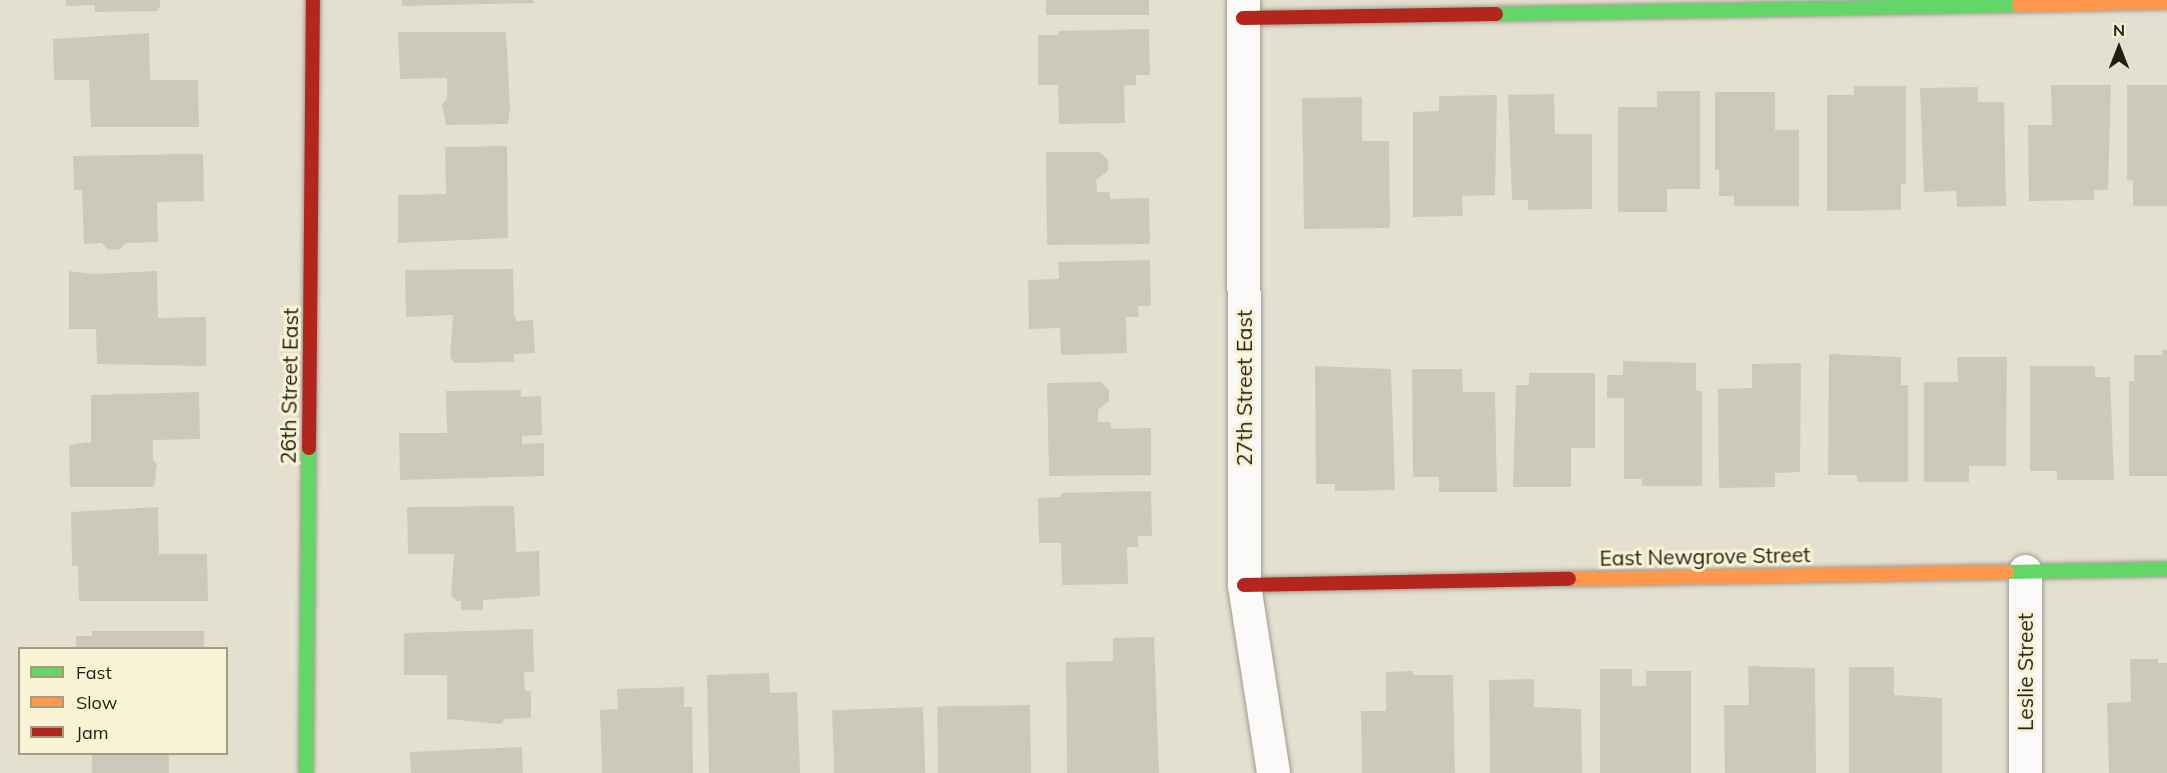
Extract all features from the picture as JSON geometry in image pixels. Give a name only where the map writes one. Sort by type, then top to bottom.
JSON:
[{"type":"street","name":"26th Street East","points":[[306,773],[313,0]]},
{"type":"street","points":[[1243,9],[2167,2]]},
{"type":"street","name":"27th Street East","points":[[1243,9],[1244,585],[1273,773]]},
{"type":"street","name":"East Newgrove Street","points":[[1244,585],[2167,569]]},
{"type":"street","name":"Leslie Street","points":[[2025,571],[2025,773]]},
{"type":"building","points":[[66,0],[160,0],[160,6],[157,11],[95,12],[95,5],[66,6]]},
{"type":"building","points":[[402,0],[534,0],[534,3],[402,6]]},
{"type":"building","points":[[1046,0],[1149,0],[1149,15],[1046,15]]},
{"type":"building","points":[[1149,29],[1150,75],[1136,75],[1136,85],[1124,86],[1125,123],[1059,124],[1058,85],[1038,85],[1038,35],[1058,35],[1058,31]]},
{"type":"building","points":[[398,32],[506,32],[510,107],[508,124],[446,125],[442,104],[447,99],[447,78],[400,79]]},
{"type":"building","points":[[149,33],[150,80],[198,80],[199,127],[91,127],[89,80],[54,80],[53,39]]},
{"type":"building","points":[[2051,85],[2111,85],[2108,190],[2094,190],[2094,200],[2029,201],[2028,125],[2052,125]]},
{"type":"building","points":[[2127,85],[2167,85],[2167,206],[2133,206],[2133,180],[2127,181]]},
{"type":"building","points":[[1854,86],[1906,86],[1906,184],[1901,184],[1901,210],[1827,211],[1827,95],[1854,95]]},
{"type":"building","points":[[1978,87],[1978,102],[2004,102],[2006,206],[1957,207],[1956,191],[1924,192],[1920,88]]},
{"type":"building","points":[[1657,91],[1700,91],[1700,189],[1667,189],[1667,212],[1618,212],[1618,107],[1657,107]]},
{"type":"building","points":[[1715,92],[1775,92],[1775,130],[1799,130],[1799,206],[1734,206],[1734,196],[1719,196],[1719,169],[1715,170]]},
{"type":"building","points":[[1554,94],[1555,134],[1592,134],[1592,209],[1528,210],[1528,200],[1512,200],[1508,95]]},
{"type":"building","points":[[1497,95],[1495,195],[1462,196],[1463,216],[1413,217],[1413,112],[1439,111],[1439,96]]},
{"type":"building","points":[[1362,97],[1362,141],[1389,141],[1390,228],[1304,229],[1302,98]]},
{"type":"building","points":[[507,146],[508,238],[398,243],[398,195],[446,194],[445,147]]},
{"type":"building","points":[[1046,152],[1099,152],[1108,160],[1108,171],[1096,180],[1097,192],[1110,192],[1110,199],[1149,198],[1150,244],[1047,245]]},
{"type":"building","points":[[203,154],[204,201],[157,202],[158,242],[125,243],[121,249],[108,250],[102,243],[84,244],[82,190],[74,190],[73,156]]},
{"type":"building","points":[[1150,260],[1151,306],[1138,306],[1139,317],[1126,317],[1127,353],[1061,355],[1060,328],[1029,329],[1028,280],[1059,279],[1058,262]]},
{"type":"building","points":[[513,269],[514,314],[517,321],[533,320],[535,353],[514,354],[514,362],[454,363],[450,357],[453,315],[406,317],[405,270]]},
{"type":"building","points":[[69,271],[95,274],[157,271],[158,318],[206,317],[206,366],[97,364],[96,329],[69,329]]},
{"type":"building","points":[[2162,350],[2167,350],[2167,476],[2129,476],[2129,381],[2134,381],[2134,355],[2162,355]]},
{"type":"building","points":[[1829,354],[1901,357],[1901,385],[1908,385],[1908,482],[1857,482],[1857,475],[1828,475]]},
{"type":"building","points":[[1957,357],[2007,357],[2006,466],[1969,466],[1969,482],[1924,482],[1924,382],[1958,382]]},
{"type":"building","points":[[1623,361],[1696,363],[1696,391],[1702,391],[1702,486],[1642,486],[1642,479],[1624,479],[1624,398],[1607,398],[1607,375],[1623,375]]},
{"type":"building","points":[[1801,363],[1800,472],[1775,473],[1775,487],[1719,488],[1718,389],[1752,388],[1752,364]]},
{"type":"building","points":[[1315,366],[1391,369],[1395,490],[1335,491],[1335,484],[1316,484]]},
{"type":"building","points":[[2030,366],[2095,366],[2095,377],[2110,377],[2114,480],[2057,480],[2057,471],[2030,471]]},
{"type":"building","points":[[1412,369],[1462,369],[1463,392],[1495,392],[1497,492],[1439,492],[1439,477],[1413,477]]},
{"type":"building","points":[[1529,373],[1595,373],[1595,448],[1571,448],[1571,487],[1513,487],[1516,385],[1529,385]]},
{"type":"building","points":[[1101,382],[1109,390],[1109,401],[1098,410],[1098,422],[1111,422],[1111,429],[1151,428],[1151,475],[1049,476],[1047,383]]},
{"type":"building","points":[[521,390],[521,397],[541,396],[542,435],[522,436],[522,444],[544,443],[544,476],[400,480],[399,433],[447,433],[446,391]]},
{"type":"building","points":[[199,392],[200,439],[153,440],[153,460],[157,464],[154,487],[70,487],[69,445],[91,442],[91,395]]},
{"type":"building","points":[[1151,491],[1152,536],[1138,536],[1138,547],[1127,547],[1128,584],[1062,585],[1061,543],[1039,543],[1038,498],[1061,497],[1061,493]]},
{"type":"building","points":[[514,506],[516,552],[539,551],[540,596],[483,600],[483,610],[461,610],[461,601],[456,601],[451,595],[454,554],[408,554],[407,507]]},
{"type":"building","points":[[158,507],[159,554],[207,554],[208,601],[79,601],[78,566],[72,566],[71,512]]},
{"type":"building","points":[[533,629],[534,672],[524,672],[525,691],[531,691],[531,718],[505,719],[501,724],[447,719],[447,675],[404,675],[404,633]]},
{"type":"building","points":[[92,631],[204,631],[204,647],[76,647],[76,636],[92,636]]},
{"type":"building","points":[[1154,637],[1159,773],[1067,773],[1066,662],[1113,661],[1113,638]]},
{"type":"building","points":[[2130,659],[2158,659],[2158,663],[2167,663],[2167,773],[2109,773],[2107,703],[2131,702]]},
{"type":"building","points":[[1748,666],[1815,668],[1816,773],[1725,773],[1724,705],[1749,705]]},
{"type":"building","points":[[1849,667],[1894,667],[1894,695],[1942,698],[1942,773],[1849,773]]},
{"type":"building","points":[[1600,669],[1632,669],[1632,686],[1646,686],[1646,671],[1691,671],[1691,773],[1600,773]]},
{"type":"building","points":[[1413,671],[1414,675],[1453,675],[1455,773],[1362,773],[1361,711],[1386,711],[1386,672]]},
{"type":"building","points":[[769,673],[770,693],[797,692],[800,773],[709,773],[707,675]]},
{"type":"building","points":[[1534,679],[1534,707],[1581,709],[1582,773],[1490,773],[1489,680]]},
{"type":"building","points":[[684,687],[684,707],[692,707],[693,773],[602,773],[600,710],[618,709],[617,689]]},
{"type":"building","points":[[1030,705],[1031,773],[938,773],[937,707]]},
{"type":"building","points":[[923,707],[925,773],[834,773],[832,710]]},
{"type":"building","points":[[522,747],[523,773],[411,773],[410,752]]},
{"type":"building","points":[[92,755],[169,755],[169,773],[92,773]]},
{"type":"traffic: fast","points":[[1496,14],[2019,5]]},
{"type":"traffic: fast","points":[[306,773],[309,448]]},
{"type":"traffic: fast","points":[[2007,572],[2167,569]]},
{"type":"traffic: slow","points":[[2019,5],[2167,2]]},
{"type":"traffic: slow","points":[[1569,579],[2007,572]]},
{"type":"traffic: jam","points":[[309,448],[313,0]]},
{"type":"traffic: jam","points":[[1243,18],[1496,14]]},
{"type":"traffic: jam","points":[[1244,585],[1569,579]]}]
